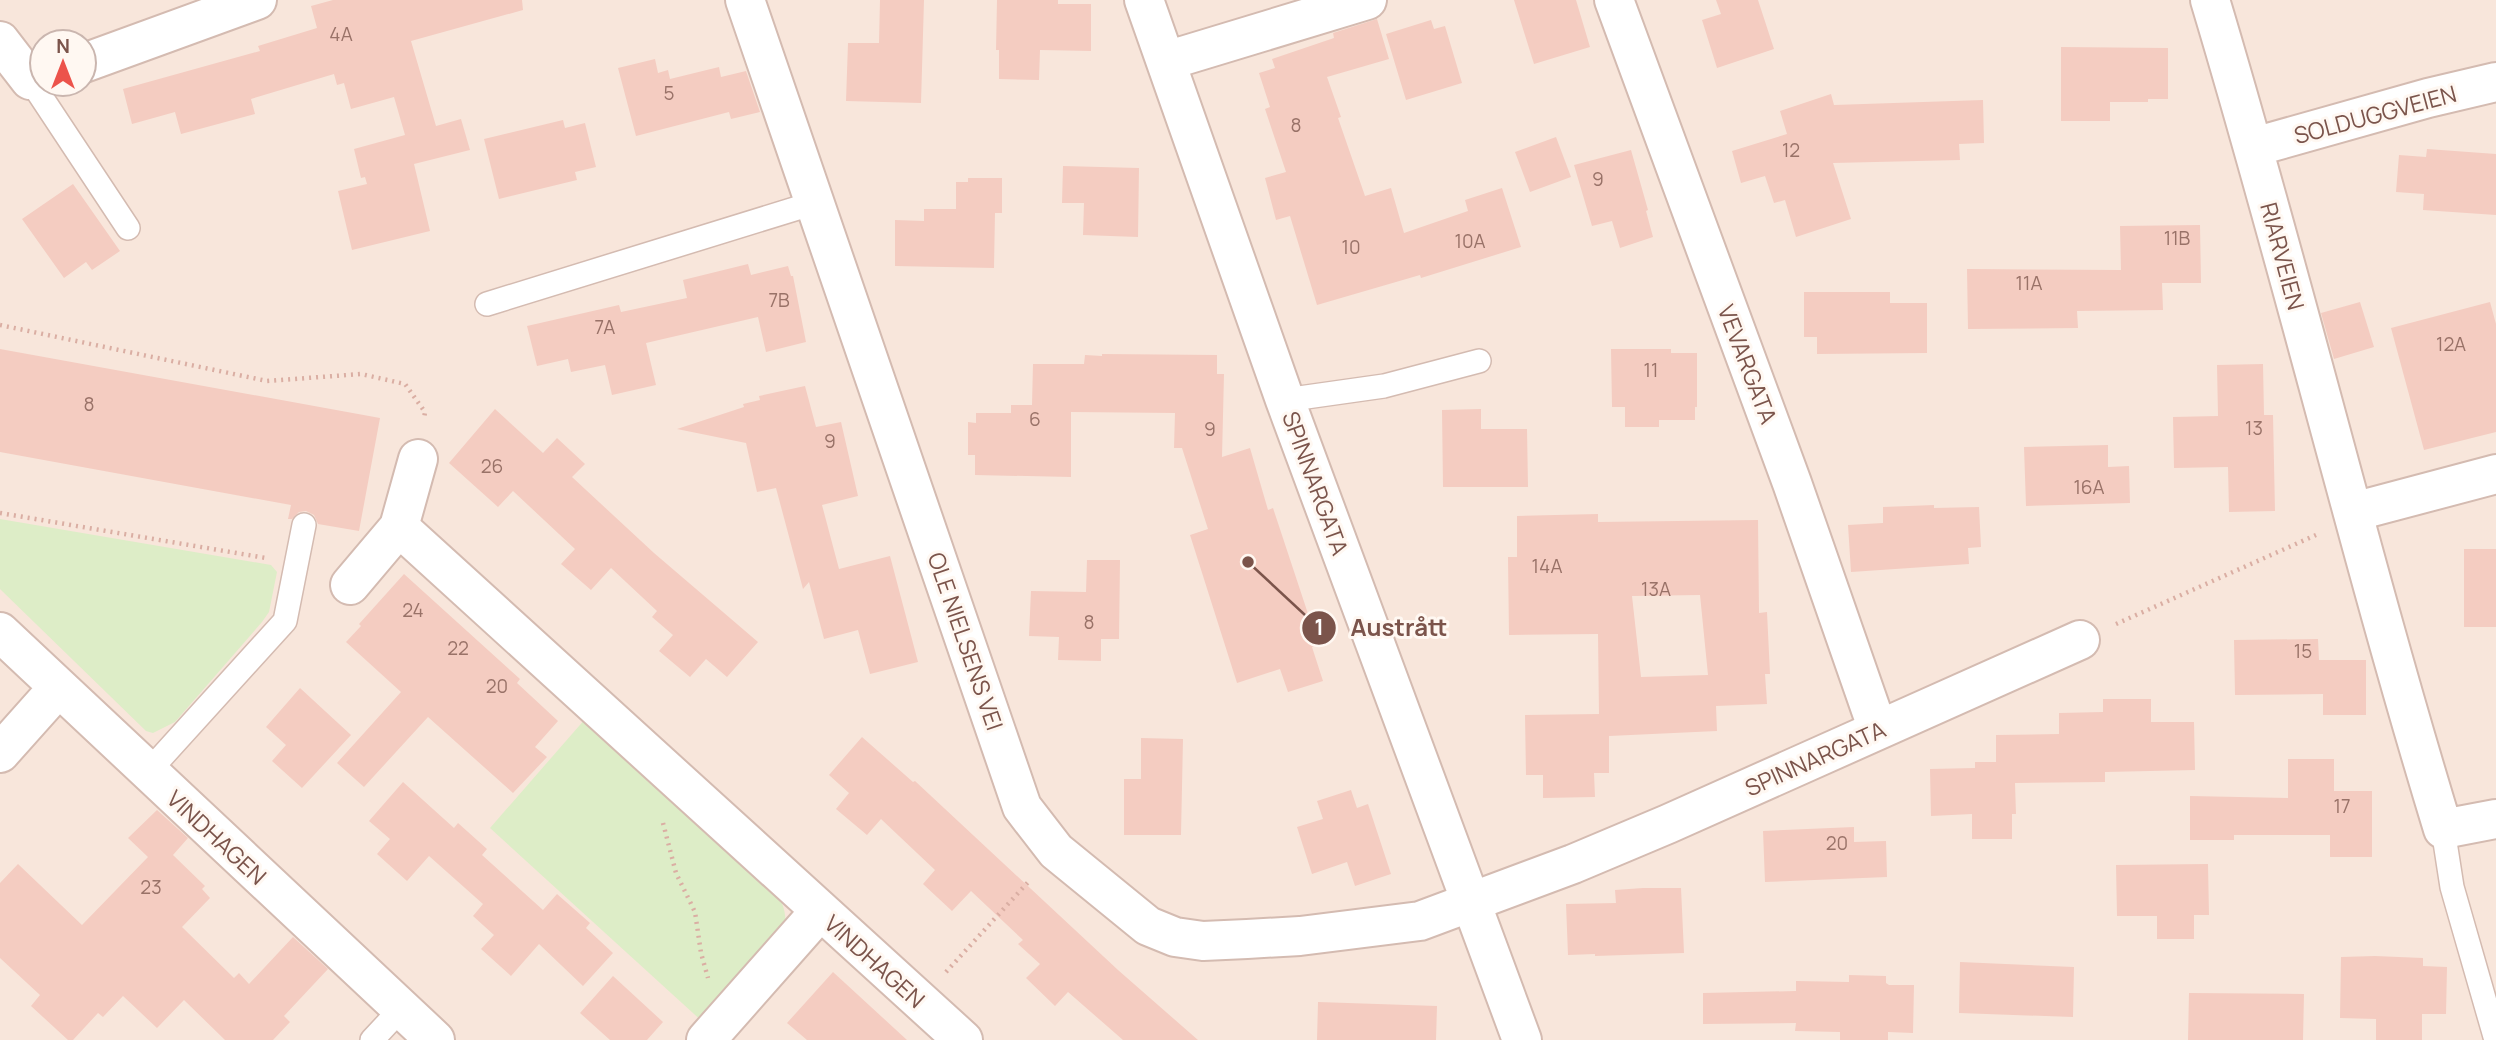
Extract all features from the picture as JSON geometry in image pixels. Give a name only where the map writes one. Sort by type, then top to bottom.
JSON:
[{"type":"street","points":[[98,58],[257,0]]},
{"type":"street","name":"OLE NIELSENS VEI","points":[[745,0],[1022,807],[1056,851],[1148,926],[1175,937],[1203,941],[1300,936],[1420,921],[1471,903]]},
{"type":"street","name":"SPINNARGATA","points":[[1144,0],[1285,400],[1521,1040]]},
{"type":"street","points":[[1166,61],[1367,0]]},
{"type":"street","name":"VEVARGATA","points":[[1614,0],[1793,483],[1878,730]]},
{"type":"street","name":"RIARVEIEN","points":[[2210,0],[2254,147],[2404,703],[2443,829]]},
{"type":"street","points":[[0,41],[28,70]]},
{"type":"street","name":"SOLDUGGVEIEN","points":[[2254,147],[2496,82]]},
{"type":"street","points":[[350,585],[399,527],[418,459]]},
{"type":"street","points":[[2353,512],[2496,474]]},
{"type":"street","name":"VINDHAGEN","points":[[399,527],[962,1040]]},
{"type":"street","name":"VINDHAGEN","points":[[0,632],[435,1040]]},
{"type":"street","name":"SPINNARGATA","points":[[1471,903],[1657,829],[2080,640]]},
{"type":"street","points":[[0,753],[58,688]]},
{"type":"street","points":[[2443,829],[2496,819]]},
{"type":"street","name":"VINDHAGEN","points":[[706,1040],[820,911]]},
{"type":"lane","points":[[48,98],[128,228]]},
{"type":"lane","points":[[487,304],[814,203]]},
{"type":"lane","points":[[1285,400],[1384,386],[1479,361]]},
{"type":"lane","points":[[148,772],[285,621],[298,564],[303,526]]},
{"type":"lane","points":[[2443,829],[2452,887],[2496,1040]]},
{"type":"lane","points":[[372,1040],[401,1009]]},
{"type":"path","points":[[0,325],[267,382],[361,374],[405,384],[425,412],[418,459]]},
{"type":"path","points":[[2080,640],[2304,541],[2353,512]]},
{"type":"path","points":[[0,513],[298,564]]},
{"type":"path","points":[[670,775],[664,789],[662,820],[676,873],[695,912],[701,953],[709,981],[724,1003],[733,1009]]},
{"type":"path","points":[[919,1001],[1056,851]]},
{"type":"shaded area","points":[[0,0],[2496,0],[2496,1040],[0,1040]]},
{"type":"green space","points":[[0,519],[271,565],[277,572],[269,612],[175,722],[153,733],[146,731],[0,589]]},
{"type":"green space","points":[[586,718],[773,886],[781,901],[785,929],[705,1024],[490,828]]},
{"type":"building","points":[[333,0],[522,0],[523,10],[411,41],[436,126],[461,119],[470,150],[414,164],[430,231],[352,250],[338,191],[367,184],[365,177],[361,178],[354,149],[405,135],[394,97],[351,109],[344,83],[337,85],[334,74],[251,99],[255,114],[181,134],[175,112],[132,124],[123,89],[260,51],[258,46],[317,28],[311,6]]},
{"type":"building","points":[[880,0],[924,0],[921,103],[846,101],[848,43],[879,43]]},
{"type":"building","points":[[997,0],[1058,0],[1058,4],[1091,4],[1091,51],[1040,50],[1039,80],[999,79],[999,50],[996,50]]},
{"type":"building","points":[[1514,0],[1576,0],[1590,47],[1534,64]]},
{"type":"building","points":[[1716,0],[1758,0],[1774,49],[1717,68],[1702,20],[1721,14]]},
{"type":"building","points":[[1377,19],[1389,59],[1327,77],[1365,196],[1391,188],[1404,233],[1468,211],[1465,200],[1502,188],[1521,247],[1421,278],[1420,275],[1317,305],[1290,216],[1276,220],[1265,178],[1286,172],[1265,109],[1270,107],[1259,73],[1275,68],[1272,59],[1334,38],[1333,33]]},
{"type":"building","points":[[1431,20],[1434,29],[1445,26],[1462,83],[1406,100],[1386,34]]},
{"type":"building","points":[[2061,47],[2168,48],[2168,99],[2110,102],[2110,121],[2061,121]]},
{"type":"building","points":[[655,59],[658,73],[668,70],[670,79],[719,67],[721,77],[746,71],[760,112],[731,119],[729,112],[636,136],[618,68]]},
{"type":"building","points":[[1831,94],[1834,105],[1983,100],[1984,143],[1959,144],[1960,160],[1833,163],[1851,219],[1796,237],[1785,200],[1774,203],[1765,176],[1741,183],[1732,151],[1787,134],[1780,111]]},
{"type":"building","points":[[563,120],[565,128],[585,123],[596,167],[575,172],[577,180],[499,199],[484,139]]},
{"type":"building","points":[[1556,137],[1571,177],[1530,192],[1515,152]]},
{"type":"building","points":[[2427,149],[2496,154],[2496,215],[2423,210],[2424,194],[2396,192],[2399,155],[2426,157]]},
{"type":"building","points":[[1631,150],[1653,237],[1620,248],[1612,221],[1592,226],[1574,165]]},
{"type":"building","points":[[1063,166],[1139,168],[1138,237],[1083,235],[1084,203],[1062,203]]},
{"type":"building","points":[[968,178],[1002,178],[1002,213],[995,213],[994,268],[895,266],[895,220],[924,221],[924,209],[956,209],[956,182],[968,182]]},
{"type":"building","points":[[73,184],[120,251],[92,270],[86,262],[64,278],[22,219]]},
{"type":"building","points":[[2200,225],[2201,283],[2162,283],[2163,310],[2077,311],[2078,328],[1968,329],[1967,269],[2121,270],[2120,226]]},
{"type":"building","points":[[748,264],[751,275],[788,266],[793,276],[806,342],[766,352],[758,317],[646,343],[656,385],[612,395],[605,365],[571,372],[568,359],[537,366],[527,326],[619,305],[621,312],[687,298],[683,280]]},
{"type":"building","points":[[1804,292],[1890,292],[1890,303],[1927,303],[1927,353],[1817,354],[1817,337],[1804,337]]},
{"type":"building","points":[[2360,302],[2374,347],[2334,359],[2321,313]]},
{"type":"building","points":[[2490,302],[2496,324],[2496,432],[2424,450],[2391,328]]},
{"type":"building","points":[[0,349],[380,418],[359,531],[318,524],[314,515],[306,511],[288,519],[291,505],[0,452]]},
{"type":"building","points":[[1611,349],[1671,349],[1671,353],[1697,353],[1695,420],[1659,420],[1659,427],[1625,427],[1625,407],[1612,407]]},
{"type":"building","points":[[1085,355],[1217,355],[1217,374],[1224,374],[1222,457],[1250,448],[1268,510],[1273,508],[1318,644],[1312,647],[1323,681],[1288,692],[1280,669],[1237,683],[1190,535],[1208,529],[1182,448],[1174,448],[1175,413],[1071,412],[1071,477],[975,475],[975,455],[968,455],[968,422],[976,423],[976,413],[1011,413],[1011,405],[1032,405],[1033,364],[1084,364]]},
{"type":"building","points":[[2263,364],[2264,415],[2273,415],[2275,511],[2229,512],[2228,467],[2174,468],[2173,417],[2218,416],[2217,365]]},
{"type":"building","points":[[805,386],[816,427],[841,422],[858,496],[822,505],[839,569],[890,556],[918,662],[870,674],[858,630],[824,639],[809,582],[803,589],[776,488],[757,492],[746,443],[677,429],[744,407],[743,404],[760,400],[759,396]]},
{"type":"building","points":[[495,409],[543,453],[557,438],[585,464],[572,477],[654,553],[758,642],[727,677],[706,659],[690,677],[659,651],[673,635],[652,617],[657,611],[611,568],[591,590],[561,564],[575,549],[513,491],[498,507],[449,463]]},
{"type":"building","points":[[1481,409],[1481,429],[1527,429],[1528,487],[1443,487],[1442,410]]},
{"type":"building","points":[[2108,445],[2108,467],[2129,466],[2130,503],[2026,506],[2024,447]]},
{"type":"building","points":[[1934,505],[1934,508],[1979,507],[1981,547],[1968,548],[1969,564],[1851,572],[1848,525],[1883,523],[1883,507]]},
{"type":"building","points":[[1598,514],[1598,522],[1758,520],[1759,613],[1767,612],[1770,674],[1765,674],[1767,704],[1716,706],[1717,731],[1609,736],[1609,773],[1594,773],[1595,797],[1543,798],[1543,775],[1526,775],[1525,715],[1599,714],[1598,634],[1509,635],[1508,557],[1517,557],[1517,516]],"holes":[[[1700,595],[1708,675],[1641,677],[1632,596]]]},
{"type":"building","points":[[2464,549],[2496,549],[2496,627],[2464,627]]},
{"type":"building","points":[[1087,560],[1120,560],[1119,639],[1101,639],[1101,661],[1058,660],[1059,637],[1029,636],[1031,591],[1086,592]]},
{"type":"building","points":[[404,574],[520,679],[517,683],[558,721],[535,747],[547,757],[513,793],[428,717],[364,787],[337,763],[401,692],[346,642]]},
{"type":"building","points":[[2318,639],[2319,660],[2366,660],[2366,715],[2323,715],[2323,694],[2235,695],[2234,640]]},
{"type":"building","points":[[300,688],[351,735],[302,788],[272,761],[286,745],[266,727]]},
{"type":"building","points":[[2103,699],[2151,699],[2151,722],[2194,722],[2195,770],[2105,772],[2105,782],[2015,783],[2016,814],[2012,814],[2012,839],[1972,839],[1972,814],[1931,816],[1930,769],[1975,768],[1975,762],[1996,762],[1996,735],[2059,734],[2059,713],[2103,712]]},
{"type":"building","points":[[862,737],[915,781],[1118,970],[1198,1040],[1123,1040],[1068,992],[1055,1006],[1026,978],[1040,964],[1018,944],[1023,940],[971,891],[952,911],[923,884],[935,870],[881,819],[867,835],[836,809],[849,793],[829,775]]},
{"type":"building","points":[[1141,738],[1183,739],[1181,835],[1124,835],[1124,779],[1141,779]]},
{"type":"building","points":[[2288,759],[2334,759],[2334,791],[2372,791],[2372,857],[2330,857],[2330,835],[2234,835],[2234,840],[2190,840],[2190,796],[2288,798]]},
{"type":"building","points":[[403,782],[454,828],[458,823],[487,849],[482,855],[543,910],[557,894],[590,923],[586,928],[613,953],[583,986],[539,944],[511,976],[481,949],[494,935],[473,916],[483,904],[429,856],[407,881],[377,854],[390,839],[369,821]]},
{"type":"building","points":[[1351,790],[1357,808],[1368,804],[1391,874],[1355,886],[1347,862],[1312,874],[1297,827],[1323,819],[1317,801]]},
{"type":"building","points":[[157,810],[188,838],[173,855],[205,886],[202,889],[210,898],[182,927],[234,978],[239,973],[249,984],[293,937],[328,969],[284,1016],[290,1022],[273,1040],[225,1040],[184,1000],[157,1028],[123,996],[103,1017],[98,1013],[73,1040],[68,1040],[31,1006],[40,995],[0,958],[0,883],[18,864],[82,925],[148,857],[128,838]]},
{"type":"building","points":[[1854,827],[1854,842],[1886,841],[1887,877],[1765,882],[1763,831]]},
{"type":"building","points":[[2208,864],[2209,915],[2194,915],[2194,939],[2157,939],[2157,916],[2117,916],[2116,865]]},
{"type":"building","points":[[1681,888],[1684,953],[1568,955],[1566,904],[1616,903],[1615,890]]},
{"type":"building","points":[[2341,957],[2423,958],[2423,966],[2447,967],[2446,1014],[2422,1014],[2422,1040],[2376,1040],[2376,1019],[2340,1018]]},
{"type":"building","points":[[1960,962],[2074,967],[2073,1017],[1959,1013]]},
{"type":"building","points":[[833,972],[907,1040],[807,1040],[787,1023]]},
{"type":"building","points":[[1849,975],[1886,976],[1886,983],[1889,985],[1914,985],[1913,1033],[1888,1032],[1888,1040],[1840,1040],[1840,1032],[1795,1031],[1796,1023],[1703,1024],[1703,993],[1796,991],[1796,981],[1849,982]]},
{"type":"building","points":[[613,976],[663,1022],[647,1040],[610,1040],[580,1013]]},
{"type":"building","points":[[2189,993],[2304,994],[2303,1040],[2188,1040]]},
{"type":"building","points":[[1318,1002],[1437,1006],[1436,1040],[1317,1040]]},
{"type":"place","name":"Austrått","points":[[1248,562]]}]
